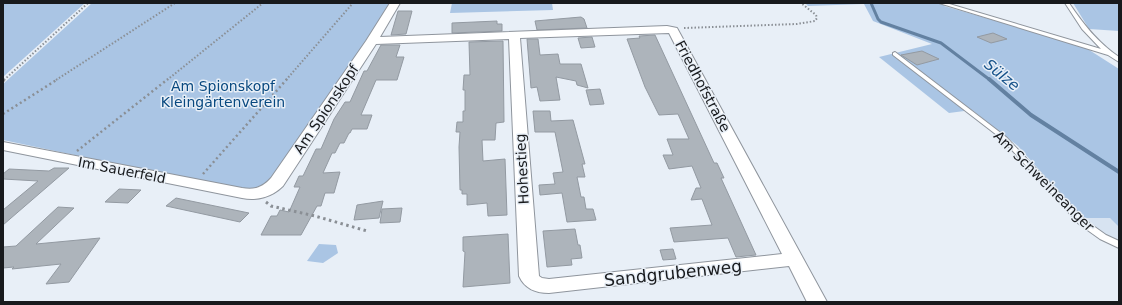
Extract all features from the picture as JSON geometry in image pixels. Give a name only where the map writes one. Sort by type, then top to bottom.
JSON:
[{"type":"street","name":"Am Spionskopf","points":[[242,194],[262,192],[272,188],[277,182],[396,3]]},
{"type":"street","name":"Friedhofstraße","points":[[372,41],[674,30],[817,302]]},
{"type":"street","name":"Hohestieg","points":[[514,35],[529,277],[536,284],[551,286]]},
{"type":"street","name":"Im Sauerfeld","points":[[3,146],[242,194]]},
{"type":"street","name":"Sandgrubenweg","points":[[551,286],[795,260]]},
{"type":"lane","points":[[941,3],[1108,52]]},
{"type":"lane","points":[[1067,3],[1090,37],[1119,60]]},
{"type":"lane","name":"Am Schweineanger","points":[[895,54],[1004,138],[1082,222],[1103,238],[1119,245]]},
{"type":"path","points":[[3,81],[88,3]]},
{"type":"path","points":[[3,114],[175,3]]},
{"type":"path","points":[[68,159],[263,3]]},
{"type":"path","points":[[194,184],[353,3]]},
{"type":"path","points":[[671,29],[801,24],[815,21],[817,18],[816,15],[801,3]]},
{"type":"path","points":[[262,192],[266,201],[271,206],[367,230]]},
{"type":"shaded area","points":[[1082,218],[1110,218],[1119,227],[1119,241],[1110,239]]},
{"type":"green space","points":[[3,3],[85,3],[3,77]]},
{"type":"green space","name":"Am Spionskopf Kleingärtenverein","points":[[92,3],[391,3],[366,42],[267,184],[252,190],[236,189],[3,140],[3,84]]},
{"type":"green space","points":[[452,3],[552,3],[553,10],[450,13]]},
{"type":"green space","points":[[805,3],[948,3],[944,6],[1083,46],[1119,69],[1119,227],[1110,218],[1082,218],[1018,146],[972,110],[949,113],[879,57],[932,44],[873,21],[864,4],[808,6]]},
{"type":"green space","points":[[1073,3],[1119,3],[1119,31],[1089,29]]},
{"type":"green space","points":[[319,244],[336,245],[338,253],[323,263],[307,261]]},
{"type":"building","points":[[398,11],[412,11],[406,34],[391,35]]},
{"type":"building","points":[[581,17],[584,19],[587,28],[537,30],[535,21]]},
{"type":"building","points":[[497,21],[497,24],[502,24],[502,31],[452,33],[452,23]]},
{"type":"building","points":[[993,33],[1007,39],[991,43],[977,37]]},
{"type":"building","points":[[655,35],[714,163],[717,163],[724,178],[721,178],[756,255],[736,257],[728,238],[674,242],[670,228],[712,225],[702,199],[691,200],[696,188],[701,188],[692,166],[669,169],[663,155],[673,155],[667,139],[689,139],[678,114],[659,115],[645,87],[627,39],[640,38],[639,36]]},
{"type":"building","points":[[592,37],[595,47],[581,48],[578,38]]},
{"type":"building","points":[[527,39],[538,39],[540,55],[558,54],[560,64],[581,64],[588,88],[577,85],[576,81],[556,77],[560,100],[540,101],[537,87],[531,88]]},
{"type":"building","points":[[503,41],[504,122],[496,123],[495,140],[482,140],[483,161],[505,159],[507,215],[488,216],[487,203],[467,205],[467,194],[462,194],[462,190],[460,190],[460,132],[456,132],[457,122],[463,122],[463,111],[465,111],[465,90],[463,90],[464,75],[470,75],[469,42]]},
{"type":"building","points":[[381,45],[400,45],[396,57],[404,57],[397,80],[376,80],[361,115],[372,115],[367,129],[352,129],[344,143],[340,143],[335,153],[332,153],[323,173],[340,172],[334,193],[325,193],[321,206],[317,206],[301,235],[261,235],[271,216],[277,216],[280,210],[289,212],[300,187],[294,187],[299,176],[303,176],[316,149],[321,149],[334,119],[345,102],[350,102],[364,71],[367,71]]},
{"type":"building","points":[[922,51],[939,59],[917,65],[901,55]]},
{"type":"building","points":[[600,89],[604,104],[590,105],[586,90]]},
{"type":"building","points":[[533,111],[550,111],[551,121],[573,120],[585,164],[582,164],[585,177],[577,177],[581,197],[584,197],[586,209],[593,209],[596,220],[567,222],[562,193],[540,195],[539,185],[555,184],[553,173],[563,172],[555,132],[535,132]]},
{"type":"building","points":[[54,168],[69,168],[3,225],[3,210],[38,181],[3,179],[3,174],[9,169],[49,171]]},
{"type":"building","points":[[119,189],[141,190],[128,203],[105,202]]},
{"type":"building","points":[[176,198],[249,213],[240,222],[166,206]]},
{"type":"building","points":[[383,201],[379,218],[354,220],[357,205]]},
{"type":"building","points":[[58,207],[74,208],[36,244],[100,238],[69,282],[46,284],[61,264],[12,269],[14,267],[3,268],[3,247],[16,246]]},
{"type":"building","points":[[402,208],[400,222],[380,223],[382,209]]},
{"type":"building","points":[[575,229],[582,258],[571,259],[572,265],[547,267],[543,231]]},
{"type":"building","points":[[508,234],[510,283],[463,287],[465,252],[463,251],[463,237]]},
{"type":"building","points":[[673,249],[676,259],[663,260],[660,250]]},
{"type":"waterway","name":"Sülze","points":[[871,3],[878,19],[881,22],[941,43],[990,80]]},
{"type":"waterway","name":"Sülze","points":[[989,79],[1031,115],[1119,172]]}]
